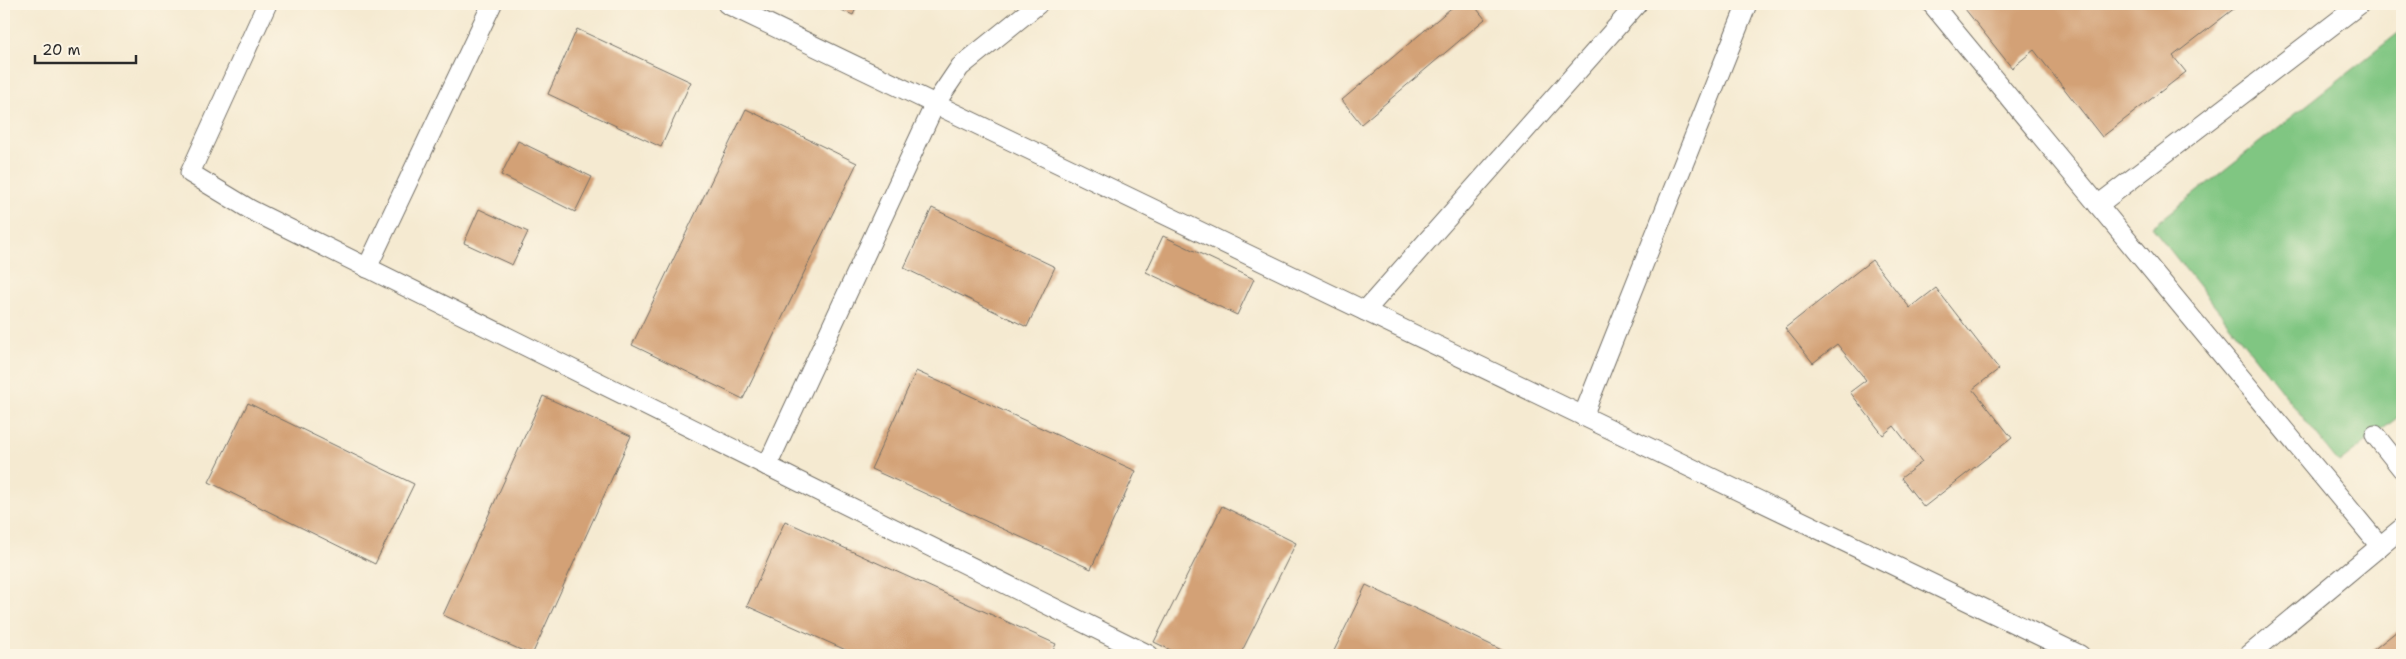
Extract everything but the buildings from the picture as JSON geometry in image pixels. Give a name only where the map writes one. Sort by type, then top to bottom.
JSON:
[{"type":"lane","points":[[267,4],[190,173],[251,210],[1149,655]]},
{"type":"lane","points":[[368,268],[492,4]]},
{"type":"lane","points":[[727,4],[2080,655]]},
{"type":"lane","points":[[767,466],[934,104],[960,67],[1038,4]]},
{"type":"lane","points":[[1365,311],[1637,4]]},
{"type":"lane","points":[[1583,416],[1747,4]]},
{"type":"lane","points":[[1932,4],[2380,546]]},
{"type":"lane","points":[[2098,205],[2360,4]]},
{"type":"lane","points":[[2375,435],[2402,469]]},
{"type":"lane","points":[[2249,655],[2402,528]]},
{"type":"green space","points":[[2402,30],[2402,414],[2339,463],[2152,227]]}]
